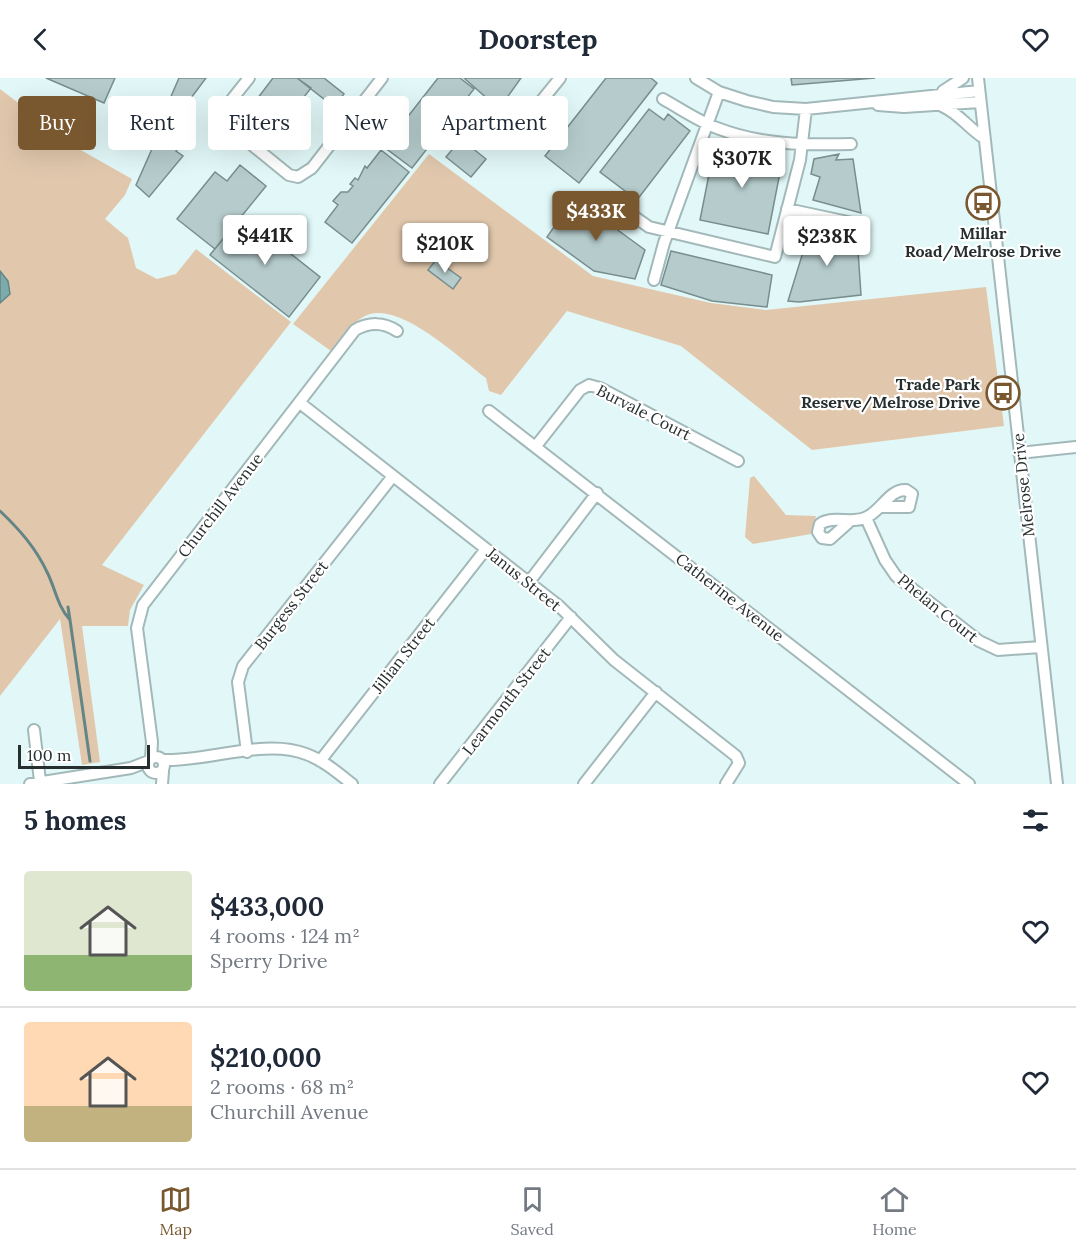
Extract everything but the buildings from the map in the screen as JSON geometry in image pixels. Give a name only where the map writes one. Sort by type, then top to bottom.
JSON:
[{"type":"street","points":[[249,78],[225,108],[225,123],[290,175],[298,177],[312,168],[382,78]]},
{"type":"street","points":[[545,96],[560,78]]},
{"type":"street","points":[[696,78],[719,92],[773,107],[806,109],[866,104],[898,97],[980,102]]},
{"type":"street","points":[[938,99],[963,78]]},
{"type":"street","name":"Melrose Drive","points":[[978,78],[1057,784]]},
{"type":"street","points":[[938,99],[979,91]]},
{"type":"street","points":[[654,280],[668,233],[719,92]]},
{"type":"street","points":[[663,99],[707,124],[740,136],[802,145],[851,144]]},
{"type":"street","points":[[938,99],[957,114],[972,131],[984,138]]},
{"type":"street","points":[[615,203],[649,227],[775,257],[802,145],[806,109]]},
{"type":"street","points":[[787,209],[857,224]]},
{"type":"street","name":"Churchill Avenue","points":[[160,784],[137,635],[140,611],[355,330],[374,324],[386,325],[397,331]]},
{"type":"street","name":"Burvale Court","points":[[536,446],[580,390],[589,385],[600,388],[738,461]]},
{"type":"street","name":"Janus Street","points":[[300,403],[528,582],[571,617],[614,660],[736,756],[739,762],[726,784]]},
{"type":"street","name":"Catherine Avenue","points":[[489,411],[969,784]]},
{"type":"street","points":[[1019,453],[1076,447]]},
{"type":"street","name":"Burgess Street","points":[[247,752],[238,682],[243,666],[393,476]]},
{"type":"street","points":[[528,582],[597,494]]},
{"type":"street","points":[[849,522],[866,518],[882,507]]},
{"type":"street","name":"Phelan Court","points":[[866,518],[885,560],[896,576],[979,641],[998,650],[1041,647]]},
{"type":"street","name":"Jillian Street","points":[[320,761],[486,549]]},
{"type":"street","name":"Learmonth Street","points":[[440,784],[571,617]]},
{"type":"street","points":[[584,784],[656,692]]},
{"type":"street","points":[[33,730],[35,783],[247,752],[291,750],[320,761],[352,784]]},
{"type":"shaded area","points":[[0,89],[18,103],[18,150],[81,150],[132,179],[125,195],[105,219],[128,238],[136,268],[157,279],[176,274],[196,249],[291,322],[102,565],[144,585],[130,610],[128,626],[82,626],[100,762],[82,765],[60,619],[0,696]]},
{"type":"shaded area","points":[[429,154],[593,276],[711,303],[766,310],[986,287],[1004,426],[812,450],[681,346],[567,311],[501,395],[489,391],[486,378],[427,332],[392,315],[377,313],[363,317],[350,328],[331,351],[293,324]]},
{"type":"shaded area","points":[[754,476],[786,515],[816,516],[811,534],[753,544],[745,537],[750,478]]},
{"type":"water","points":[[0,271],[8,281],[10,294],[0,303]]},
{"type":"waterway","points":[[0,511],[33,548],[48,574],[59,603],[70,620],[90,761]]},
{"type":"waterway","points":[[68,607],[70,620]]},
{"type":"place","name":"Millar Road/Melrose Drive","points":[[983,203]]},
{"type":"place","name":"Trade Park Reserve/Melrose Drive","points":[[1003,393]]}]
